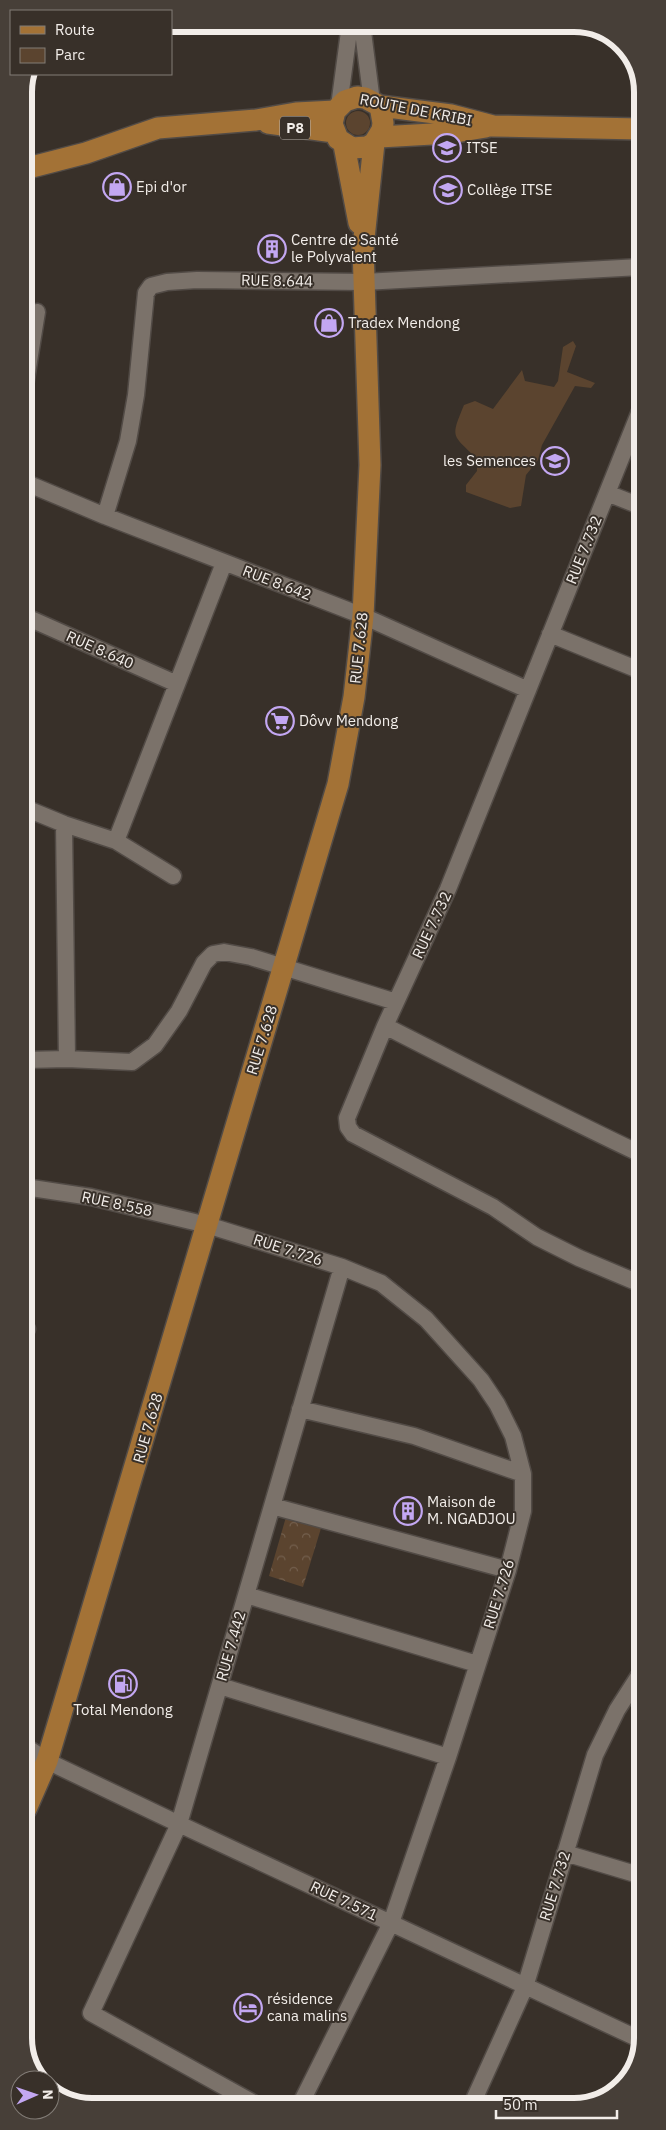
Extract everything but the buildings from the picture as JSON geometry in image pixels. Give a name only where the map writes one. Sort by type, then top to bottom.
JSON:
[{"type":"main road","name":"ROUTE DE KRIBI","points":[[32,167],[86,153],[158,128],[256,120],[296,113],[338,123],[351,98],[357,97],[376,104],[451,115],[493,126],[634,129]]},
{"type":"main road","points":[[376,104],[383,123],[377,140]]},
{"type":"main road","points":[[338,123],[360,148],[377,140],[450,133],[493,126]]},
{"type":"main road","name":"RUE 7.628","points":[[338,123],[363,248]]},
{"type":"main road","name":"RUE 7.628","points":[[32,1795],[47,1761],[338,784],[354,697],[363,616],[370,465],[363,248],[377,140]]},
{"type":"street","points":[[338,123],[349,33]]},
{"type":"street","points":[[363,33],[376,104]]},
{"type":"street","name":"RUE 8.644","points":[[105,516],[128,441],[136,395],[146,293],[151,286],[167,282],[197,280],[364,282],[634,267]]},
{"type":"street","points":[[32,343],[37,312]]},
{"type":"street","name":"RUE 7.732","points":[[634,428],[448,889],[385,1026],[347,1118],[348,1128],[353,1134],[494,1207],[537,1237],[579,1258],[634,1281]]},
{"type":"street","name":"RUE 8.642","points":[[32,485],[224,563],[363,616],[528,690]]},
{"type":"street","points":[[607,493],[634,504]]},
{"type":"street","points":[[116,841],[224,563]]},
{"type":"street","name":"RUE 8.640","points":[[32,620],[176,684]]},
{"type":"street","points":[[550,634],[634,669]]},
{"type":"street","points":[[32,811],[64,824],[116,841],[173,876]]},
{"type":"street","points":[[64,824],[67,1059]]},
{"type":"street","points":[[32,1060],[67,1059],[132,1062],[155,1045],[179,1011],[204,963],[213,954],[224,952],[251,957],[396,1002]]},
{"type":"street","points":[[385,1026],[503,1085],[547,1110],[634,1151]]},
{"type":"street","name":"RUE 8.558","points":[[32,1188],[91,1197],[208,1225]]},
{"type":"street","name":"RUE 7.726","points":[[208,1225],[342,1267],[381,1283],[426,1319],[481,1380],[497,1404],[513,1436],[523,1474],[523,1511],[508,1570],[448,1757],[391,1923],[304,2097]]},
{"type":"street","name":"RUE 7.442","points":[[243,2097],[91,2013],[179,1824],[342,1267]]},
{"type":"street","points":[[300,1409],[414,1436],[523,1474]]},
{"type":"street","points":[[272,1506],[508,1570]]},
{"type":"street","points":[[246,1596],[477,1664]]},
{"type":"street","name":"RUE 7.732","points":[[475,2098],[525,1987],[595,1755],[617,1710],[634,1683]]},
{"type":"street","points":[[220,1686],[448,1757]]},
{"type":"street","name":"RUE 7.571","points":[[32,1751],[47,1761],[179,1824],[634,2037]]},
{"type":"street","points":[[565,1853],[634,1874]]},
{"type":"green space","points":[[358,111],[366,115],[370,123],[366,131],[358,135],[350,131],[346,123],[350,115]]},
{"type":"green space","points":[[573,341],[576,346],[567,372],[595,383],[591,388],[575,386],[542,445],[538,460],[526,475],[521,506],[510,508],[466,492],[466,485],[477,471],[477,459],[462,445],[456,435],[455,430],[464,405],[475,401],[493,409],[522,370],[525,381],[554,387],[558,381],[563,347]]},
{"type":"green space","points":[[286,1517],[322,1525],[303,1587],[269,1576]]},
{"type":"place","name":"ITSE","points":[[447,148]]},
{"type":"place","name":"Epi d'or","points":[[117,187]]},
{"type":"place","name":"Collège ITSE","points":[[448,190]]},
{"type":"place","name":"Centre de Santé le Polyvalent","points":[[272,249]]},
{"type":"place","name":"Tradex Mendong","points":[[329,323]]},
{"type":"place","name":"les Semences","points":[[555,461]]},
{"type":"place","name":"Dôvv Mendong","points":[[280,721]]},
{"type":"place","name":"Maison de M. NGADJOU","points":[[408,1511]]},
{"type":"place","name":"Total Mendong","points":[[123,1684]]},
{"type":"place","name":"résidence cana malins","points":[[248,2008]]}]
